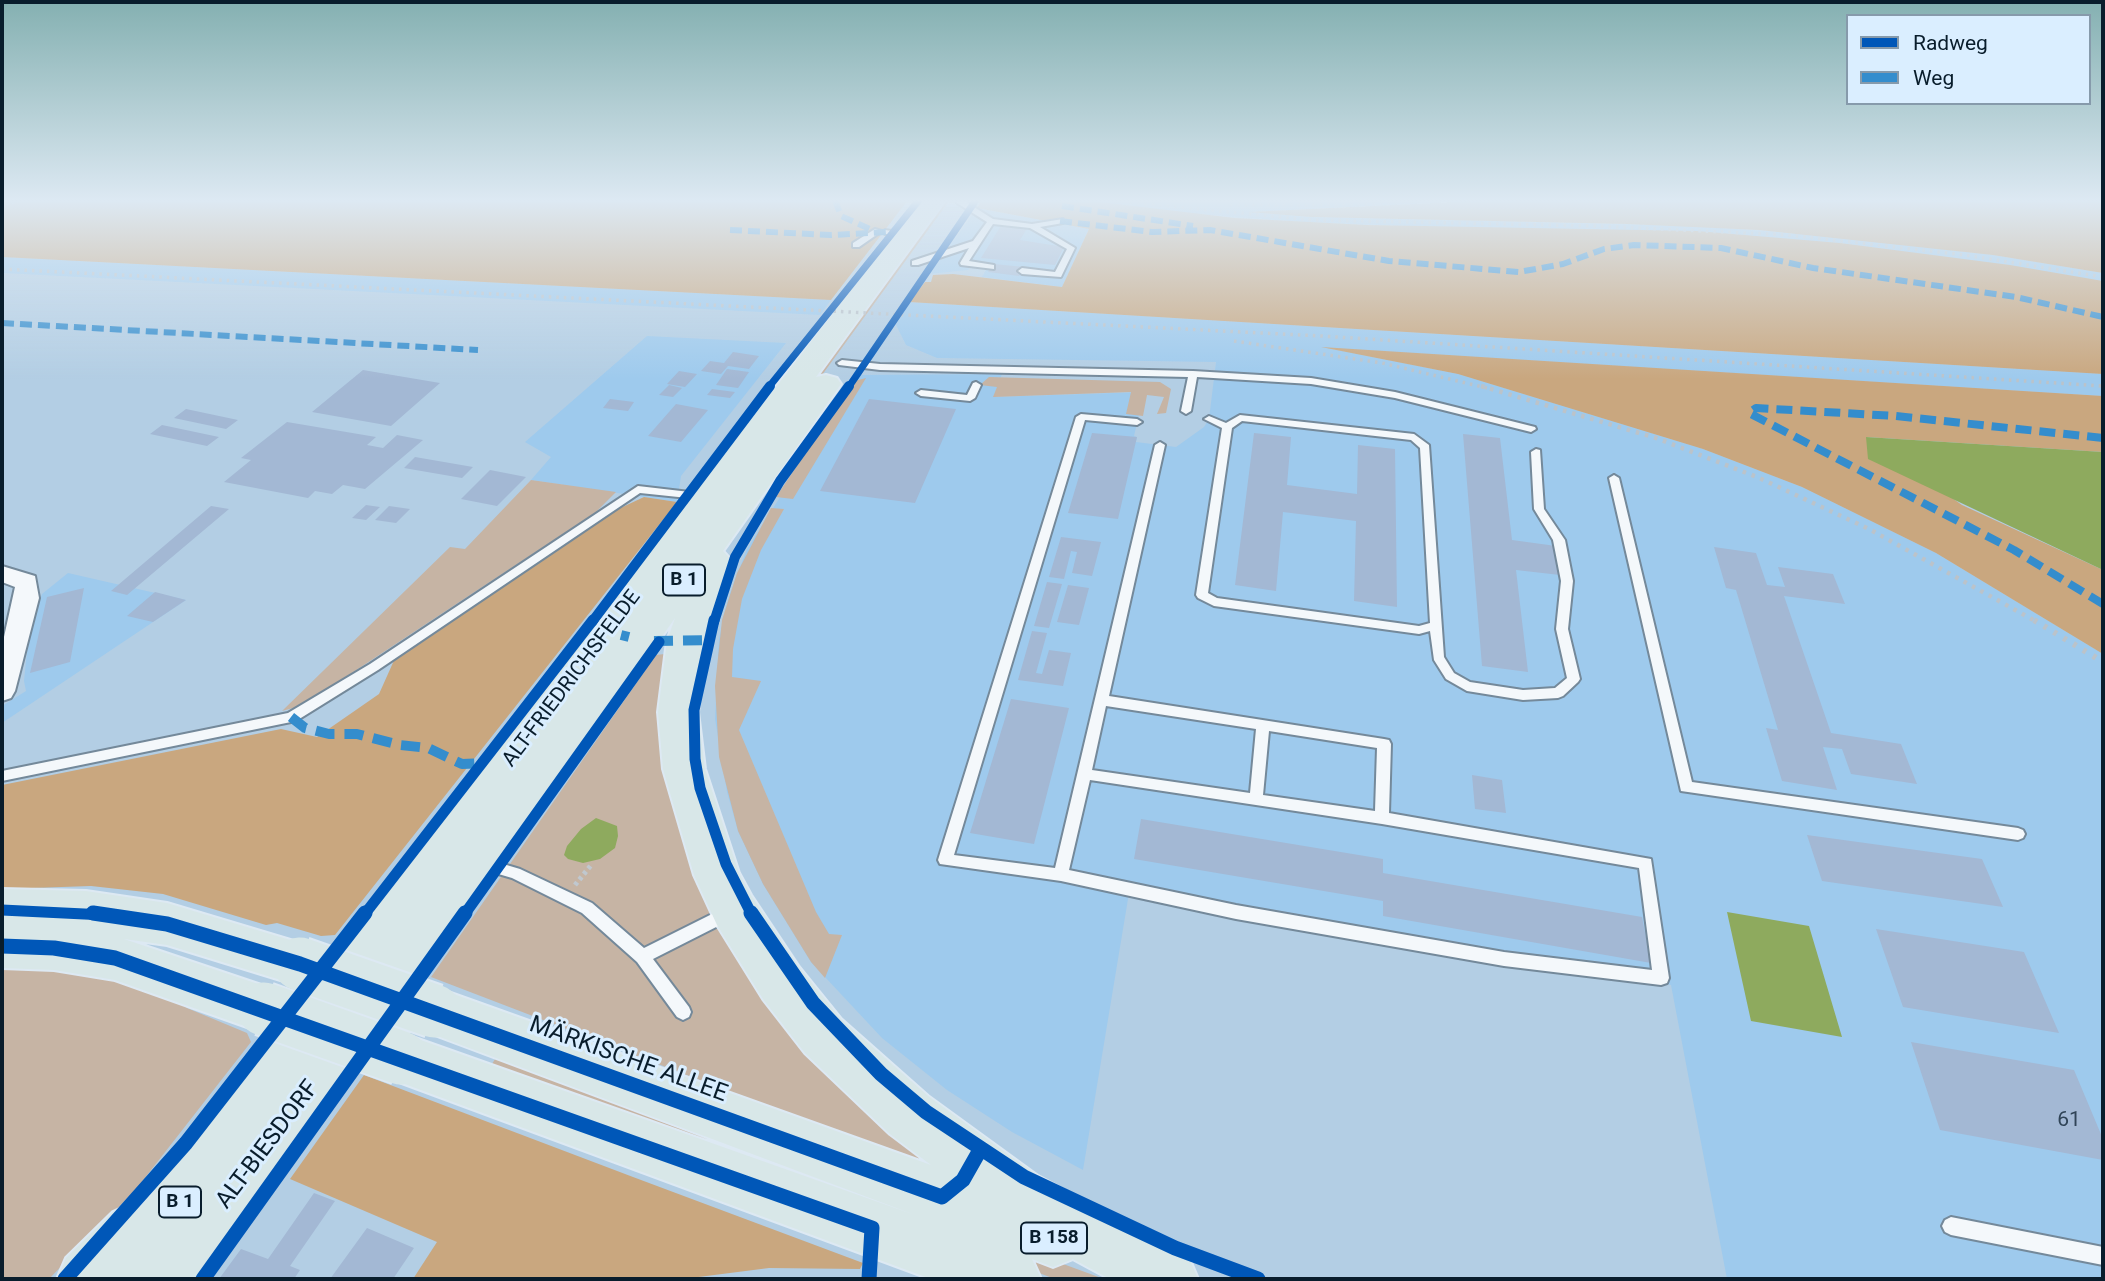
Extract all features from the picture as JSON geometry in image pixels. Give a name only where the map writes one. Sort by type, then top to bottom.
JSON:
[{"type":"main road","name":"ALT-FRIEDRICHSFELDE","points":[[367,1012],[477,862],[884,260]]},
{"type":"main road","name":"ALT-FRIEDRICHSFELDE","points":[[238,1125],[717,509],[842,363],[888,260]]},
{"type":"main road","points":[[717,509],[686,641],[678,712],[687,781],[718,874],[734,910],[780,983],[823,1036],[919,1123],[1017,1196],[1168,1279]]},
{"type":"main road","name":"MÄRKISCHE ALLEE","points":[[2,910],[86,912],[167,925],[300,964],[1168,1279]]},
{"type":"main road","name":"B 158","points":[[2,946],[54,948],[115,958],[401,1058],[1012,1279]]},
{"type":"main road","name":"ALT-BIESDORF","points":[[169,1279],[367,1012]]},
{"type":"main road","points":[[87,1279],[238,1125]]},
{"type":"main road","name":"ALT-BIESDORF","points":[[122,1279],[238,1125]]},
{"type":"street","points":[[2,573],[27,582],[27,598],[2,691]]},
{"type":"lane","points":[[966,260],[964,264],[991,267]]},
{"type":"lane","points":[[1022,271],[1058,275],[1065,260]]},
{"type":"lane","points":[[842,363],[880,367],[1193,374],[1346,386],[1461,410],[1531,429]]},
{"type":"lane","points":[[1186,411],[1193,374]]},
{"type":"lane","points":[[921,393],[970,398],[976,385]]},
{"type":"lane","points":[[1084,774],[1256,798],[1646,863],[1661,978],[1490,956],[1236,912],[1061,875],[945,860],[1081,417],[1137,422]]},
{"type":"lane","points":[[1434,626],[1419,630],[1214,603],[1202,595],[1227,427],[1240,418],[1414,437],[1426,447],[1434,626],[1438,657],[1450,676],[1467,686],[1534,695],[1558,693],[1574,679],[1562,629],[1567,581],[1559,540],[1539,509],[1536,453]]},
{"type":"lane","points":[[1209,419],[1227,427]]},
{"type":"lane","points":[[1061,875],[1160,445]]},
{"type":"lane","points":[[1614,478],[1685,787],[2018,834]]},
{"type":"lane","points":[[2,776],[290,717],[374,667],[638,489],[717,509]]},
{"type":"lane","points":[[1101,700],[1384,744],[1382,818]]},
{"type":"lane","points":[[1256,798],[1263,726]]},
{"type":"lane","points":[[477,862],[515,873],[587,908],[642,957],[683,1012]]},
{"type":"lane","points":[[642,957],[734,910]]},
{"type":"lane","points":[[1951,1226],[2103,1256]]},
{"type":"shaded area","points":[[2,260],[56,260],[831,300],[820,315],[2,273]]},
{"type":"shaded area","points":[[56,260],[862,260],[831,300]]},
{"type":"shaded area","points":[[899,260],[906,260],[637,628],[805,386]]},
{"type":"shaded area","points":[[939,260],[1075,260],[1062,287],[982,277],[987,268],[971,267],[968,270],[929,274]]},
{"type":"shaded area","points":[[1075,260],[1970,260],[2103,281],[2103,374],[909,302],[925,282],[931,282],[933,275],[953,274],[1062,287]]},
{"type":"shaded area","points":[[1956,260],[2023,260],[2103,273],[2103,281]]},
{"type":"shaded area","points":[[2022,260],[2103,260],[2103,273]]},
{"type":"shaded area","points":[[909,302],[2103,374],[2103,396],[1328,348],[1458,374],[1703,449],[1802,487],[1936,553],[2103,654],[2103,1279],[1727,1279],[1671,985],[1129,893],[1083,1170],[1012,1132],[947,1090],[882,1038],[811,962],[763,884],[738,831],[727,792],[715,719],[719,639],[729,596],[747,549],[858,375],[1002,374],[994,397],[1144,392],[1134,436],[1137,437],[1136,442],[1176,447],[1204,427],[1209,419],[1216,362],[937,358],[906,345],[896,325]]},
{"type":"shaded area","points":[[647,336],[786,343],[681,476],[677,502],[531,480],[551,457],[525,442]]},
{"type":"shaded area","points":[[1321,347],[2103,396],[2103,452],[1866,437],[1962,505],[2103,570],[2103,654],[1936,553],[1802,487],[1703,449],[1458,374]]},
{"type":"shaded area","points":[[989,377],[1160,382],[1171,389],[1166,413],[1157,414],[1164,397],[1147,395],[1143,416],[1126,414],[1131,392],[993,397],[997,387],[980,385]]},
{"type":"shaded area","points":[[866,378],[793,499],[776,497],[854,381]]},
{"type":"shaded area","points":[[1866,437],[2103,452],[2103,570],[1868,459]]},
{"type":"shaded area","points":[[531,480],[616,492],[595,513],[317,696],[297,707],[282,711],[450,547],[465,549]]},
{"type":"shaded area","points":[[644,497],[677,502],[335,935],[321,936],[277,923],[266,925],[163,894],[91,886],[2,889],[2,785],[281,729],[317,737],[379,694],[396,656],[614,511]]},
{"type":"shaded area","points":[[771,508],[784,509],[761,550],[742,599],[733,649],[732,677],[761,681],[739,730],[816,912],[829,934],[842,935],[825,978],[811,962],[763,884],[738,831],[719,757],[715,686],[722,620],[737,573]]},
{"type":"shaded area","points":[[68,573],[186,600],[2,723],[2,706],[26,691],[24,681],[29,632],[42,594]]},
{"type":"shaded area","points":[[673,653],[678,815],[927,1158],[924,1166],[431,977],[656,655]]},
{"type":"shaded area","points":[[596,818],[617,826],[615,848],[600,859],[583,863],[568,859],[564,855],[567,846],[581,829]]},
{"type":"shaded area","points":[[1727,912],[1809,926],[1842,1037],[1751,1021]]},
{"type":"shaded area","points":[[2,964],[98,973],[172,996],[187,1008],[247,1033],[251,1042],[137,1188],[49,1279],[2,1279]]},
{"type":"shaded area","points":[[497,1056],[1104,1279],[1055,1279],[490,1067]]},
{"type":"shaded area","points":[[364,1075],[863,1263],[860,1269],[769,1268],[683,1279],[413,1279],[437,1242],[290,1179]]},
{"type":"building","points":[[1000,260],[1058,260],[1055,265]]},
{"type":"building","points":[[994,264],[1024,267],[1019,276],[988,272]]},
{"type":"building","points":[[733,352],[759,356],[749,369],[728,366],[721,374],[701,371],[710,361],[724,363]]},
{"type":"building","points":[[727,369],[749,372],[738,388],[716,385]]},
{"type":"building","points":[[363,370],[440,383],[391,426],[312,412]]},
{"type":"building","points":[[679,371],[697,374],[685,387],[667,384]]},
{"type":"building","points":[[669,385],[682,388],[673,397],[659,395]]},
{"type":"building","points":[[712,389],[735,392],[730,398],[707,395]]},
{"type":"building","points":[[610,399],[634,402],[628,411],[603,408]]},
{"type":"building","points":[[869,399],[956,409],[915,503],[820,491]]},
{"type":"building","points":[[676,404],[708,410],[681,442],[648,436]]},
{"type":"building","points":[[186,409],[238,420],[226,429],[174,418]]},
{"type":"building","points":[[287,422],[376,437],[367,445],[383,448],[397,435],[423,440],[365,489],[343,485],[332,494],[315,491],[308,498],[224,482],[251,460],[241,458]]},
{"type":"building","points":[[162,425],[219,437],[207,446],[150,434]]},
{"type":"building","points":[[1092,433],[1137,437],[1118,519],[1068,513]]},
{"type":"building","points":[[1254,433],[1291,437],[1287,485],[1357,494],[1358,445],[1395,449],[1397,607],[1354,601],[1356,521],[1283,512],[1276,591],[1235,585]]},
{"type":"building","points":[[1463,434],[1500,438],[1512,540],[1556,546],[1560,575],[1516,570],[1528,672],[1482,666]]},
{"type":"building","points":[[415,457],[473,467],[462,478],[404,468]]},
{"type":"building","points":[[490,470],[526,477],[497,506],[461,499]]},
{"type":"building","points":[[366,505],[380,507],[366,520],[352,518]]},
{"type":"building","points":[[211,506],[229,509],[127,595],[111,591]]},
{"type":"building","points":[[389,506],[410,509],[396,523],[375,520]]},
{"type":"building","points":[[1061,537],[1101,542],[1092,576],[1072,573],[1077,552],[1071,551],[1064,579],[1049,577]]},
{"type":"building","points":[[1714,547],[1756,553],[1767,585],[1785,587],[1778,567],[1833,574],[1845,604],[1784,596],[1831,733],[1901,744],[1917,784],[1851,774],[1842,749],[1823,747],[1837,790],[1782,781],[1766,728],[1778,730],[1736,590],[1726,588]]},
{"type":"building","points":[[1047,582],[1062,584],[1049,628],[1034,626]]},
{"type":"building","points":[[1068,585],[1089,588],[1079,625],[1057,622]]},
{"type":"building","points":[[84,588],[70,662],[30,673],[47,597]]},
{"type":"building","points":[[155,592],[186,600],[153,622],[127,616]]},
{"type":"building","points":[[1032,631],[1047,633],[1036,673],[1042,674],[1049,650],[1071,653],[1063,686],[1018,680]]},
{"type":"building","points":[[1011,699],[1069,708],[1034,844],[970,833]]},
{"type":"building","points":[[1472,775],[1502,780],[1506,813],[1475,809]]},
{"type":"building","points":[[1141,819],[1383,859],[1383,873],[1642,917],[1651,963],[1383,916],[1383,901],[1134,859]]},
{"type":"building","points":[[1807,835],[1982,859],[2003,907],[1822,881]]},
{"type":"building","points":[[1876,929],[2024,952],[2059,1033],[1903,1007]]},
{"type":"building","points":[[1911,1042],[2074,1070],[2103,1139],[2103,1160],[1940,1130]]},
{"type":"building","points":[[314,1193],[335,1201],[290,1266],[300,1270],[294,1279],[219,1279],[241,1249],[268,1259]]},
{"type":"building","points":[[367,1228],[414,1248],[393,1279],[330,1279]]},
{"type":"railway","points":[[1995,260],[2103,277]]},
{"type":"railway","points":[[2,269],[1321,336],[2103,386]]},
{"type":"railway","points":[[1234,341],[1382,363],[1487,388]]},
{"type":"railway","points":[[1481,386],[1656,438],[1757,477],[1869,529],[2037,622]]},
{"type":"railway","points":[[2034,620],[2103,662]]},
{"type":"marked path","points":[[1382,260],[1519,272],[1575,260]]},
{"type":"marked path","points":[[1775,260],[1813,268],[2016,297],[2103,317]]},
{"type":"marked path","points":[[2,323],[478,350]]},
{"type":"marked path","points":[[2103,438],[1896,416],[1756,408],[1749,413],[2014,550],[2103,604]]},
{"type":"marked path","points":[[621,635],[629,637]]},
{"type":"marked path","points":[[654,641],[710,640],[710,636]]},
{"type":"marked path","points":[[291,717],[305,728],[329,734],[357,734],[400,745],[428,748],[462,764],[482,763]]},
{"type":"cycle path","points":[[65,1279],[186,1143],[587,628],[747,414],[871,260]]},
{"type":"cycle path","points":[[936,260],[878,346],[780,481],[735,557],[718,602],[694,710],[695,759],[700,788],[726,864],[759,928],[813,1003],[881,1074],[926,1112],[1024,1177],[1175,1248],[1258,1279]]},
{"type":"cycle path","points":[[203,1279],[659,642]]},
{"type":"cycle path","points":[[2,910],[86,912],[167,924],[300,964],[942,1197],[963,1180],[980,1150]]},
{"type":"cycle path","points":[[2,946],[54,948],[115,958],[872,1228],[869,1279]]}]
